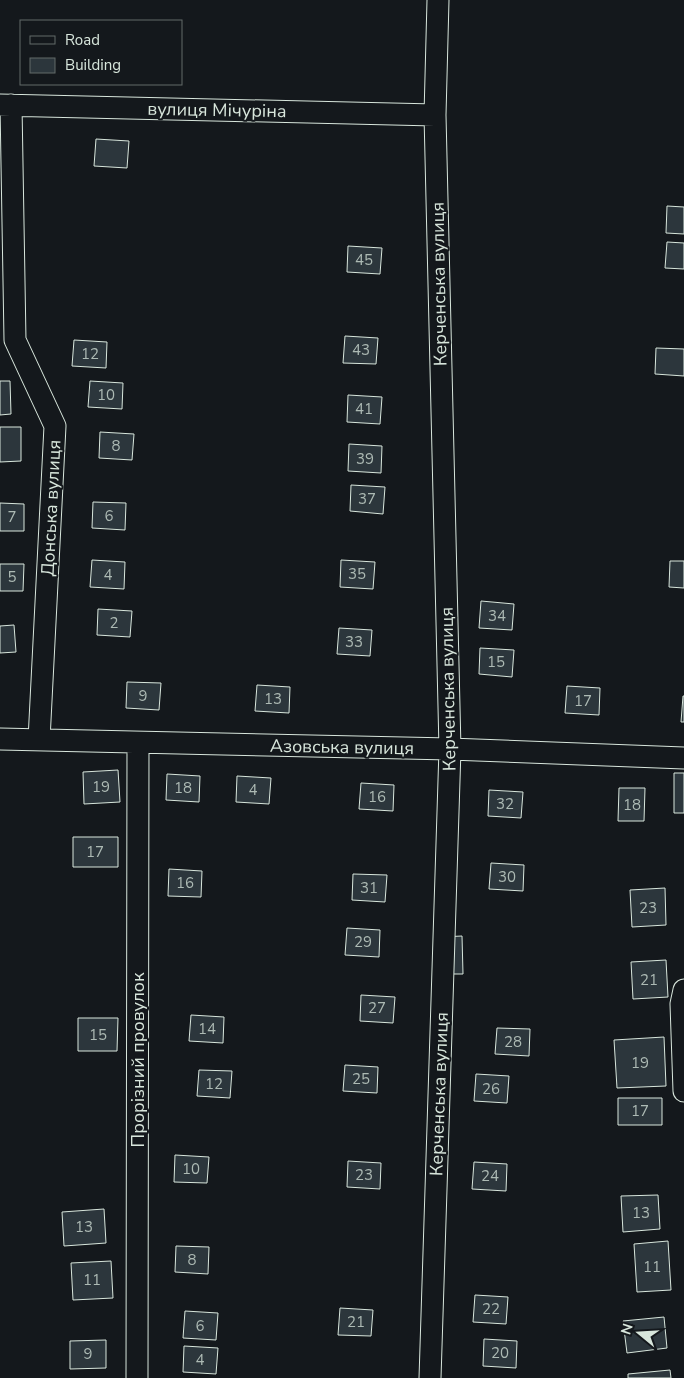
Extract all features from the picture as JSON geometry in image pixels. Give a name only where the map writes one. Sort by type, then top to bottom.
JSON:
[{"type":"street","name":"Керченська вулиця","points":[[430,1378],[450,748],[435,115],[438,0]]},
{"type":"street","name":"вулиця Мічуріна","points":[[6,105],[435,115]]},
{"type":"street","name":"Донська вулиця","points":[[6,105],[15,340],[55,426],[39,740]]},
{"type":"street","name":"Азовська вулиця","points":[[0,740],[450,748],[684,758]]},
{"type":"street","name":"Прорізний провулок","points":[[137,1378],[138,743]]},
{"type":"street","points":[[684,990],[681,1004],[684,1091]]},
{"type":"building","points":[[96,139],[129,141],[127,168],[94,166]]},
{"type":"building","points":[[667,206],[684,207],[684,234],[666,233]]},
{"type":"building","points":[[667,242],[684,243],[684,269],[665,268]]},
{"type":"building","points":[[348,246],[382,248],[380,274],[347,272]]},
{"type":"building","points":[[345,336],[378,338],[376,364],[343,363]]},
{"type":"building","points":[[74,340],[107,342],[106,368],[72,366]]},
{"type":"building","points":[[656,348],[684,349],[684,376],[655,374]]},
{"type":"building","points":[[0,381],[10,381],[11,414],[0,415]]},
{"type":"building","points":[[90,381],[123,383],[122,409],[88,407]]},
{"type":"building","points":[[348,395],[382,397],[380,424],[347,422]]},
{"type":"building","points":[[0,427],[21,427],[21,461],[0,462]]},
{"type":"building","points":[[100,432],[134,434],[132,460],[99,458]]},
{"type":"building","points":[[349,444],[382,446],[381,473],[348,471]]},
{"type":"building","points":[[351,485],[385,487],[383,514],[350,511]]},
{"type":"building","points":[[93,502],[126,503],[125,530],[92,528]]},
{"type":"building","points":[[0,503],[24,504],[24,531],[0,531]]},
{"type":"building","points":[[92,560],[125,562],[124,589],[90,587]]},
{"type":"building","points":[[341,560],[375,562],[373,589],[340,587]]},
{"type":"building","points":[[670,561],[684,561],[684,588],[669,587]]},
{"type":"building","points":[[0,564],[24,564],[23,591],[0,591]]},
{"type":"building","points":[[481,601],[514,604],[512,630],[479,628]]},
{"type":"building","points":[[98,609],[132,611],[130,637],[97,635]]},
{"type":"building","points":[[14,625],[16,652],[0,653],[0,626]]},
{"type":"building","points":[[339,628],[372,630],[370,656],[337,654]]},
{"type":"building","points":[[480,648],[514,650],[512,677],[479,674]]},
{"type":"building","points":[[127,682],[161,683],[159,710],[126,708]]},
{"type":"building","points":[[257,685],[290,687],[289,713],[255,711]]},
{"type":"building","points":[[567,686],[600,688],[599,715],[565,713]]},
{"type":"building","points":[[683,696],[684,722],[681,722]]},
{"type":"building","points":[[118,770],[120,802],[84,804],[83,772]]},
{"type":"building","points":[[674,773],[684,773],[684,813],[674,813]]},
{"type":"building","points":[[167,774],[200,776],[199,802],[166,800]]},
{"type":"building","points":[[237,776],[271,778],[269,804],[236,802]]},
{"type":"building","points":[[361,783],[394,785],[393,811],[359,809]]},
{"type":"building","points":[[619,788],[645,788],[644,821],[618,821]]},
{"type":"building","points":[[489,790],[523,792],[521,818],[488,816]]},
{"type":"building","points":[[73,837],[118,837],[118,867],[73,867]]},
{"type":"building","points":[[491,863],[524,865],[523,891],[489,889]]},
{"type":"building","points":[[169,869],[202,871],[201,897],[168,896]]},
{"type":"building","points":[[353,874],[387,875],[385,902],[352,900]]},
{"type":"building","points":[[665,888],[666,925],[632,927],[630,890]]},
{"type":"building","points":[[347,928],[380,930],[379,957],[345,955]]},
{"type":"building","points":[[462,936],[463,974],[442,974],[441,937]]},
{"type":"building","points":[[666,960],[668,997],[633,999],[631,962]]},
{"type":"building","points":[[361,995],[395,997],[393,1023],[360,1021]]},
{"type":"building","points":[[191,1015],[224,1017],[223,1043],[189,1041]]},
{"type":"building","points":[[78,1018],[118,1018],[117,1051],[78,1051]]},
{"type":"building","points":[[497,1028],[530,1029],[529,1056],[495,1054]]},
{"type":"building","points":[[664,1037],[666,1086],[617,1088],[614,1040]]},
{"type":"building","points":[[345,1065],[378,1067],[377,1093],[343,1091]]},
{"type":"building","points":[[199,1070],[232,1071],[230,1098],[197,1096]]},
{"type":"building","points":[[476,1074],[509,1076],[507,1103],[474,1101]]},
{"type":"building","points":[[618,1098],[662,1098],[662,1125],[618,1125]]},
{"type":"building","points":[[175,1155],[209,1157],[207,1183],[174,1182]]},
{"type":"building","points":[[348,1161],[381,1163],[380,1189],[347,1187]]},
{"type":"building","points":[[474,1162],[507,1164],[506,1191],[472,1189]]},
{"type":"building","points":[[658,1195],[660,1229],[623,1232],[621,1196]]},
{"type":"building","points":[[104,1209],[106,1243],[64,1246],[62,1212]]},
{"type":"building","points":[[668,1241],[671,1290],[637,1292],[634,1244]]},
{"type":"building","points":[[176,1246],[209,1247],[208,1274],[175,1272]]},
{"type":"building","points":[[111,1261],[113,1298],[73,1300],[71,1263]]},
{"type":"building","points":[[475,1295],[508,1297],[506,1324],[473,1322]]},
{"type":"building","points":[[340,1308],[373,1310],[371,1336],[338,1335]]},
{"type":"building","points":[[185,1311],[218,1313],[216,1340],[183,1338]]},
{"type":"building","points":[[664,1317],[667,1348],[627,1353],[623,1321]]},
{"type":"building","points":[[484,1339],[517,1341],[516,1368],[483,1366]]},
{"type":"building","points":[[106,1340],[106,1368],[70,1369],[70,1341]]},
{"type":"building","points":[[184,1346],[218,1348],[216,1374],[183,1372]]},
{"type":"building","points":[[670,1370],[671,1378],[628,1378],[628,1374]]}]
